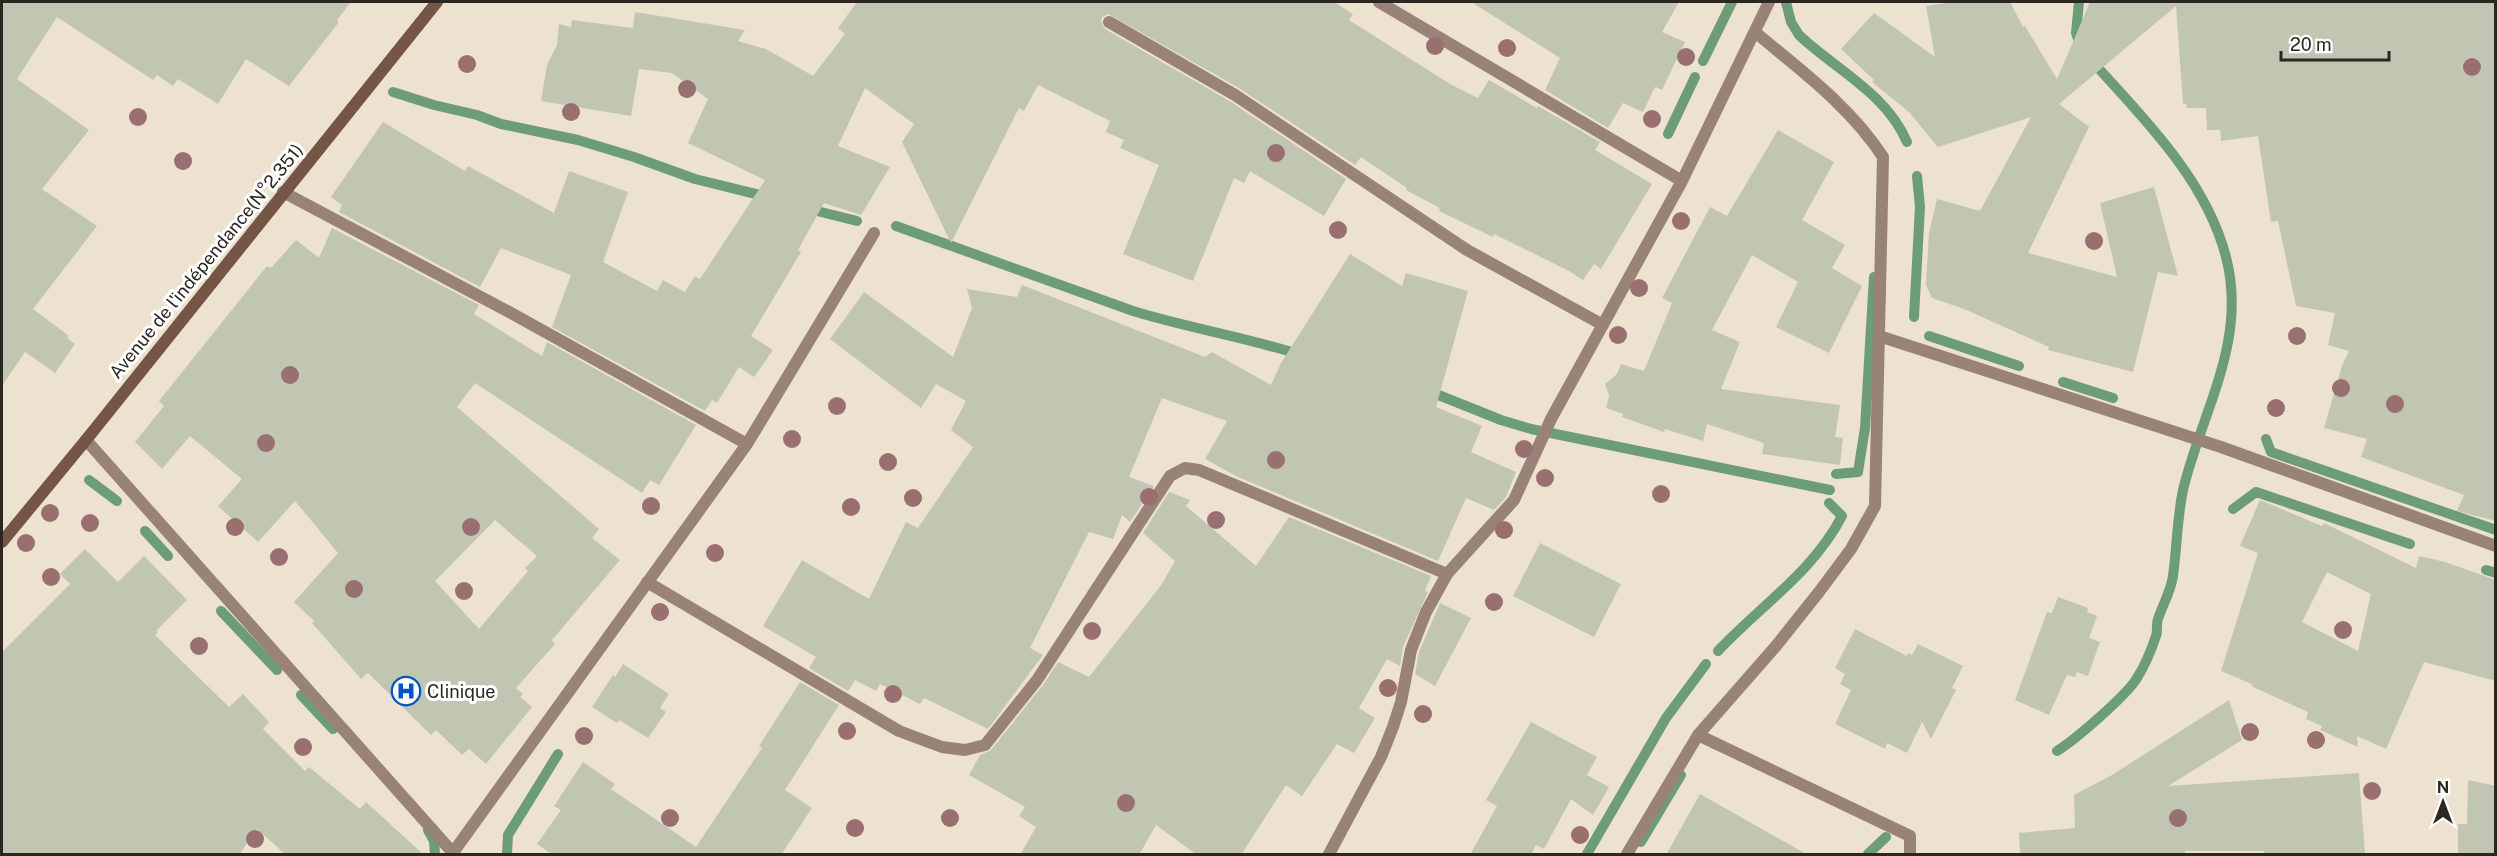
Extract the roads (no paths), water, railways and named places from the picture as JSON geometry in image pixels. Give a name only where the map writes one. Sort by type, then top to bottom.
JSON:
[{"type":"main road","name":"Avenue de l'indépendance(N°2.351)","points":[[2,542],[437,2]]},
{"type":"street","points":[[1379,2],[1682,181]]},
{"type":"street","points":[[1329,855],[1381,757],[1401,702],[1411,650],[1426,612],[1447,573],[1514,500],[1551,419],[1682,181],[1769,2]]},
{"type":"street","points":[[1109,22],[1275,121],[1467,250],[1603,325]]},
{"type":"street","points":[[1627,855],[1698,735],[1776,646],[1819,592],[1851,549],[1875,506],[1883,157],[1868,135],[1837,101],[1755,32]]},
{"type":"street","points":[[283,192],[512,313],[747,444]]},
{"type":"street","points":[[86,440],[453,854],[747,444],[874,233]]},
{"type":"street","points":[[1879,336],[2221,447],[2496,546]]},
{"type":"street","points":[[647,582],[899,731],[942,747],[965,750],[985,745],[1029,689],[1170,476],[1185,468],[1199,470],[1447,573]]},
{"type":"street","points":[[1698,735],[1910,836],[1910,855]]},
{"type":"waterway","points":[[1703,61],[1732,2]]},
{"type":"waterway","points":[[1786,2],[1791,22],[1799,35],[1873,96],[1898,125],[1907,142]]},
{"type":"waterway","points":[[2079,2],[2076,33],[2080,45]]},
{"type":"waterway","points":[[2057,751],[2100,717],[2131,686],[2157,634],[2158,619],[2172,582],[2183,490],[2220,375],[2231,318],[2231,288],[2226,257],[2217,229],[2204,201],[2151,127],[2091,60]]},
{"type":"waterway","points":[[1668,134],[1695,77]]},
{"type":"waterway","points":[[393,92],[477,115],[501,124],[578,140],[695,179],[768,197]]},
{"type":"waterway","points":[[1914,317],[1920,207],[1917,176]]},
{"type":"waterway","points":[[805,208],[857,221]]},
{"type":"waterway","points":[[896,226],[1133,311],[1301,355]]},
{"type":"waterway","points":[[1836,474],[1858,472],[1865,428],[1874,277]]},
{"type":"waterway","points":[[1929,336],[2019,366]]},
{"type":"waterway","points":[[2063,382],[2113,398]]},
{"type":"waterway","points":[[1426,390],[1501,420],[1531,429],[1830,490]]},
{"type":"waterway","points":[[2266,439],[2271,452],[2496,530]]},
{"type":"waterway","points":[[89,480],[117,501]]},
{"type":"waterway","points":[[2233,509],[2256,492],[2410,544]]},
{"type":"waterway","points":[[1718,651],[1785,588],[1830,536],[1842,516],[1829,503]]},
{"type":"waterway","points":[[145,531],[168,556]]},
{"type":"waterway","points":[[2486,570],[2496,573]]},
{"type":"waterway","points":[[221,611],[277,670]]},
{"type":"waterway","points":[[1587,854],[1666,718],[1706,664]]},
{"type":"waterway","points":[[301,695],[333,729]]},
{"type":"waterway","points":[[507,854],[508,835],[558,754]]},
{"type":"waterway","points":[[1641,842],[1681,775]]},
{"type":"waterway","points":[[428,830],[434,841],[435,854]]},
{"type":"waterway","points":[[1868,854],[1886,837]]},
{"type":"place","name":"Clinique","points":[[406,691]]}]
